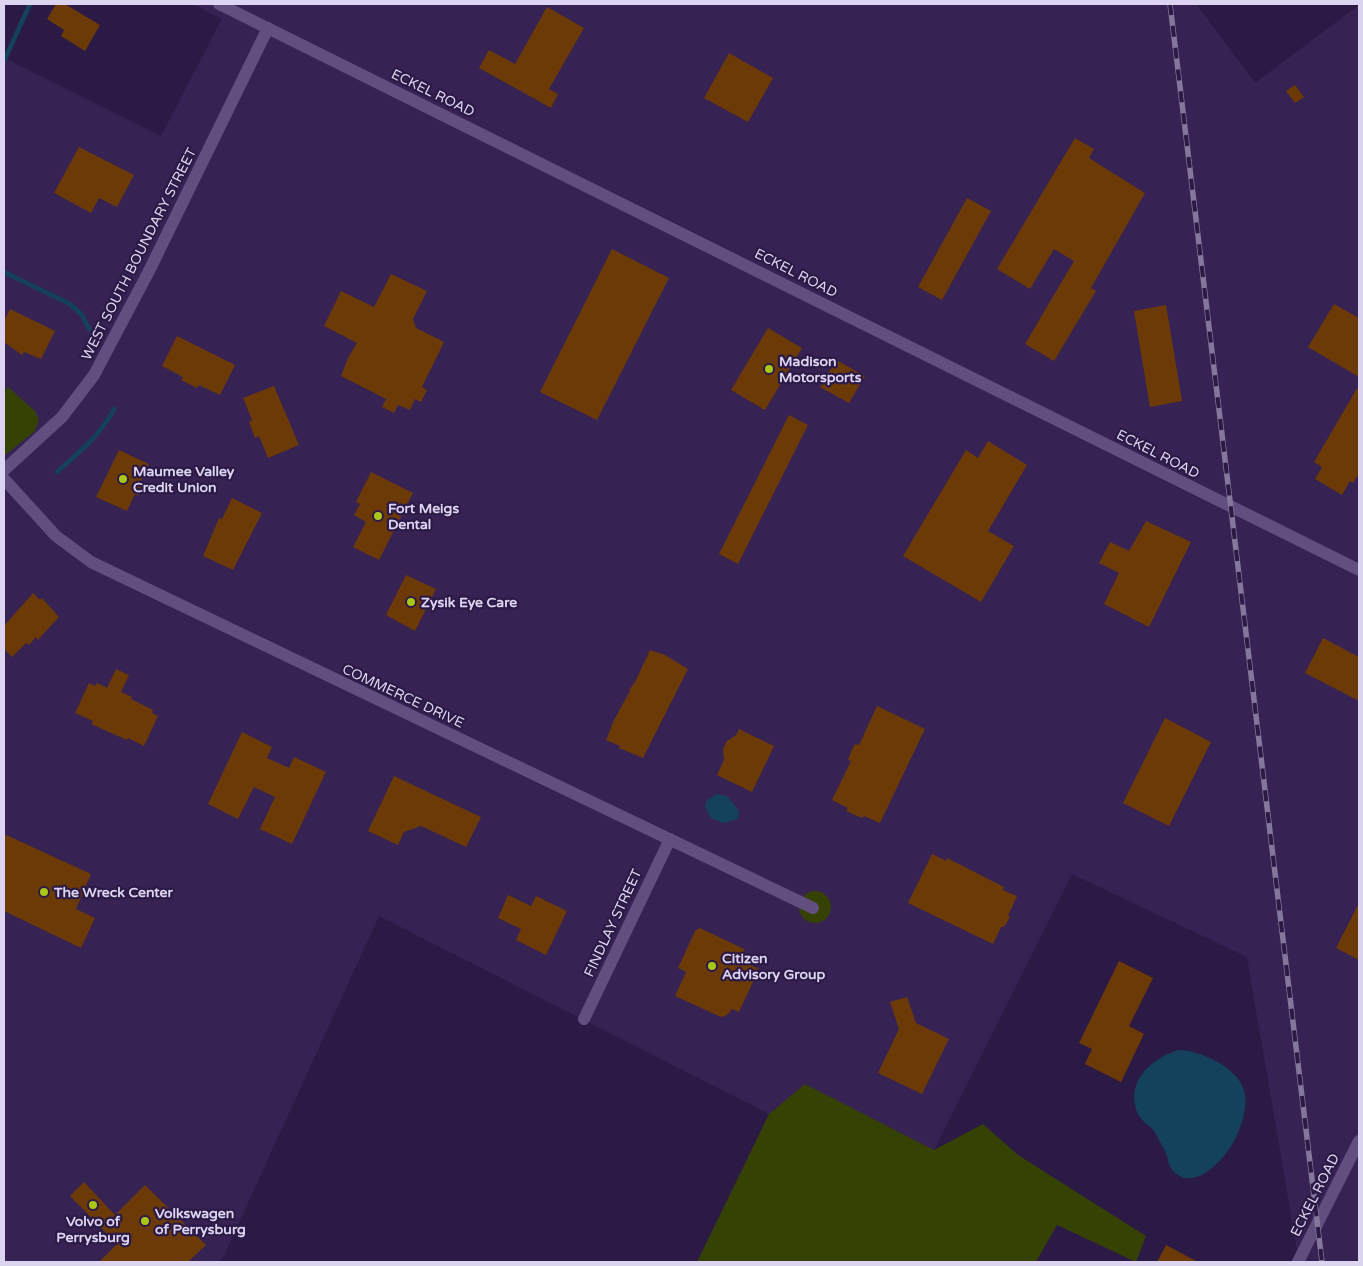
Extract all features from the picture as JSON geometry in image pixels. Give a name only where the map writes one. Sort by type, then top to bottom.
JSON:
[{"type":"street","name":"ECKEL ROAD","points":[[219,4],[1359,570]]},
{"type":"street","name":"WEST SOUTH BOUNDARY STREET","points":[[4,470],[62,417],[94,375],[153,262],[268,28]]},
{"type":"street","name":"COMMERCE DRIVE","points":[[4,478],[56,536],[91,562],[146,591],[813,908]]},
{"type":"street","name":"FINDLAY STREET","points":[[584,1019],[670,839]]},
{"type":"street","name":"ECKEL ROAD","points":[[1298,1262],[1359,1141]]},
{"type":"shaded area","points":[[193,4],[1196,4],[1255,83],[1359,5],[1359,1262],[1299,1262],[1247,957],[1072,874],[915,1188],[379,916],[221,1262],[4,1262],[4,58],[161,136],[222,19]]},
{"type":"green space","points":[[8,387],[35,411],[39,420],[35,431],[4,456],[4,392]]},
{"type":"green space","points":[[815,891],[821,892],[826,896],[830,901],[830,913],[826,918],[821,922],[815,923],[809,922],[804,918],[800,913],[799,907],[800,901],[804,896],[809,892]]},
{"type":"green space","points":[[805,1084],[934,1150],[983,1124],[1018,1155],[1146,1236],[1136,1262],[1057,1225],[1036,1262],[697,1262],[769,1114]]},
{"type":"water","points":[[717,794],[727,796],[739,811],[738,819],[723,823],[711,818],[705,807],[707,800]]},
{"type":"water","points":[[1179,1050],[1207,1057],[1234,1074],[1244,1090],[1246,1102],[1242,1123],[1229,1149],[1215,1165],[1197,1177],[1187,1178],[1178,1175],[1170,1167],[1166,1153],[1153,1130],[1138,1114],[1135,1103],[1137,1082],[1143,1073],[1159,1059]]},
{"type":"building","points":[[56,4],[65,4],[100,25],[85,51],[61,36],[64,30],[47,19]]},
{"type":"building","points":[[547,7],[584,28],[549,89],[558,94],[551,108],[479,68],[489,50],[515,64]]},
{"type":"building","points":[[729,53],[773,78],[748,122],[704,98]]},
{"type":"building","points":[[1295,85],[1304,97],[1295,103],[1286,91]]},
{"type":"building","points":[[1075,138],[1094,149],[1089,158],[1145,193],[1091,288],[1096,291],[1054,361],[1025,344],[1074,261],[1054,249],[1030,289],[997,269]]},
{"type":"building","points":[[79,147],[134,175],[117,207],[99,198],[91,213],[54,193]]},
{"type":"building","points":[[967,198],[991,211],[942,300],[918,287]]},
{"type":"building","points":[[612,249],[669,278],[597,420],[540,392]]},
{"type":"building","points":[[391,274],[427,291],[413,319],[416,328],[444,342],[422,387],[427,390],[421,402],[415,399],[410,410],[398,405],[394,413],[382,407],[386,399],[341,376],[348,358],[357,343],[324,326],[341,291],[374,307]]},
{"type":"building","points":[[1334,304],[1359,318],[1359,377],[1308,347]]},
{"type":"building","points":[[1166,305],[1182,401],[1150,407],[1134,311]]},
{"type":"building","points":[[10,309],[55,331],[41,359],[24,352],[22,355],[4,342],[4,321]]},
{"type":"building","points":[[768,328],[802,348],[765,410],[731,390]]},
{"type":"building","points":[[177,336],[235,365],[220,395],[199,385],[197,388],[181,380],[183,377],[162,366]]},
{"type":"building","points":[[836,360],[865,376],[849,403],[820,387]]},
{"type":"building","points":[[1359,385],[1359,473],[1353,483],[1350,481],[1342,495],[1315,479],[1322,467],[1314,462]]},
{"type":"building","points":[[274,386],[299,445],[268,458],[259,436],[255,438],[249,422],[252,420],[243,398]]},
{"type":"building","points":[[789,415],[808,425],[738,564],[719,554]]},
{"type":"building","points":[[988,441],[1027,465],[988,531],[1014,546],[981,602],[903,556],[966,450],[978,458]]},
{"type":"building","name":"Maumee Valley Credit Union","points":[[119,450],[149,464],[141,481],[144,483],[138,496],[135,494],[127,511],[96,497]]},
{"type":"building","name":"Fort Meigs Dental","points":[[371,472],[413,493],[379,560],[353,547],[366,522],[354,515],[360,504],[356,502]]},
{"type":"building","points":[[232,498],[262,513],[233,570],[203,556],[219,518],[222,519]]},
{"type":"building","points":[[1146,521],[1191,542],[1149,627],[1104,604],[1119,573],[1099,563],[1110,542],[1129,551]]},
{"type":"building","name":"Zysik Eye Care","points":[[406,575],[436,589],[415,631],[386,615]]},
{"type":"building","points":[[33,593],[40,600],[42,598],[59,617],[38,640],[36,637],[29,645],[26,643],[12,657],[4,649],[4,626]]},
{"type":"building","points":[[1323,638],[1359,657],[1359,701],[1305,673]]},
{"type":"building","points":[[650,650],[665,655],[688,669],[643,758],[619,748],[620,746],[606,740],[614,720]]},
{"type":"building","points":[[116,669],[129,675],[121,692],[153,710],[152,713],[158,716],[144,746],[91,724],[93,721],[75,713],[89,683],[95,686],[97,683],[107,688]]},
{"type":"building","points":[[877,706],[925,729],[880,823],[846,811],[848,808],[832,800],[851,761],[848,760],[851,752],[855,744],[859,745]]},
{"type":"building","points":[[1165,718],[1211,742],[1169,826],[1123,803]]},
{"type":"building","points":[[739,729],[774,746],[752,792],[717,775],[724,760],[723,749],[727,741],[736,735]]},
{"type":"building","points":[[242,732],[272,747],[267,758],[289,768],[294,757],[326,772],[292,844],[260,829],[275,797],[254,787],[238,819],[208,804]]},
{"type":"building","points":[[394,776],[481,817],[466,847],[421,826],[404,832],[398,845],[368,831]]},
{"type":"building","name":"The Wreck Center","points":[[4,834],[91,874],[76,909],[95,918],[81,948],[4,911]]},
{"type":"building","points":[[932,854],[946,861],[947,858],[1004,887],[1003,890],[1017,896],[1008,916],[1010,917],[1004,927],[1001,927],[993,944],[908,903]]},
{"type":"building","points":[[508,895],[531,906],[536,896],[567,911],[546,955],[516,940],[521,929],[498,918]]},
{"type":"building","points":[[1359,903],[1359,960],[1336,948]]},
{"type":"building","points":[[700,928],[744,949],[746,963],[759,969],[739,1012],[732,1009],[727,1015],[721,1017],[675,996],[686,972],[678,968],[695,931]]},
{"type":"building","points":[[1119,961],[1153,978],[1129,1026],[1144,1034],[1121,1082],[1085,1064],[1092,1049],[1079,1043]]},
{"type":"building","points":[[907,997],[916,1023],[949,1039],[922,1094],[878,1073],[899,1029],[890,1002]]},
{"type":"building","name":"Volkswagen of Perrysburg","points":[[84,1182],[115,1215],[145,1185],[206,1245],[188,1262],[99,1262],[117,1244],[70,1196]]},
{"type":"building","points":[[1166,1245],[1198,1262],[1157,1262]]},
{"type":"waterway","points":[[4,61],[30,4]]},
{"type":"waterway","points":[[4,272],[70,304],[82,315],[89,329]]},
{"type":"waterway","points":[[57,472],[96,435],[114,409]]},
{"type":"railway","points":[[1170,4],[1322,1262]]},
{"type":"place","name":"Madison Motorsports","points":[[769,369]]},
{"type":"place","name":"Maumee Valley Credit Union","points":[[123,479]]},
{"type":"place","name":"Fort Meigs Dental","points":[[378,516]]},
{"type":"place","name":"Zysik Eye Care","points":[[411,602]]},
{"type":"place","name":"The Wreck Center","points":[[44,892]]},
{"type":"place","name":"Citizen Advisory Group","points":[[712,966]]},
{"type":"place","name":"Volvo of Perrysburg","points":[[93,1205]]},
{"type":"place","name":"Volkswagen of Perrysburg","points":[[145,1221]]}]
